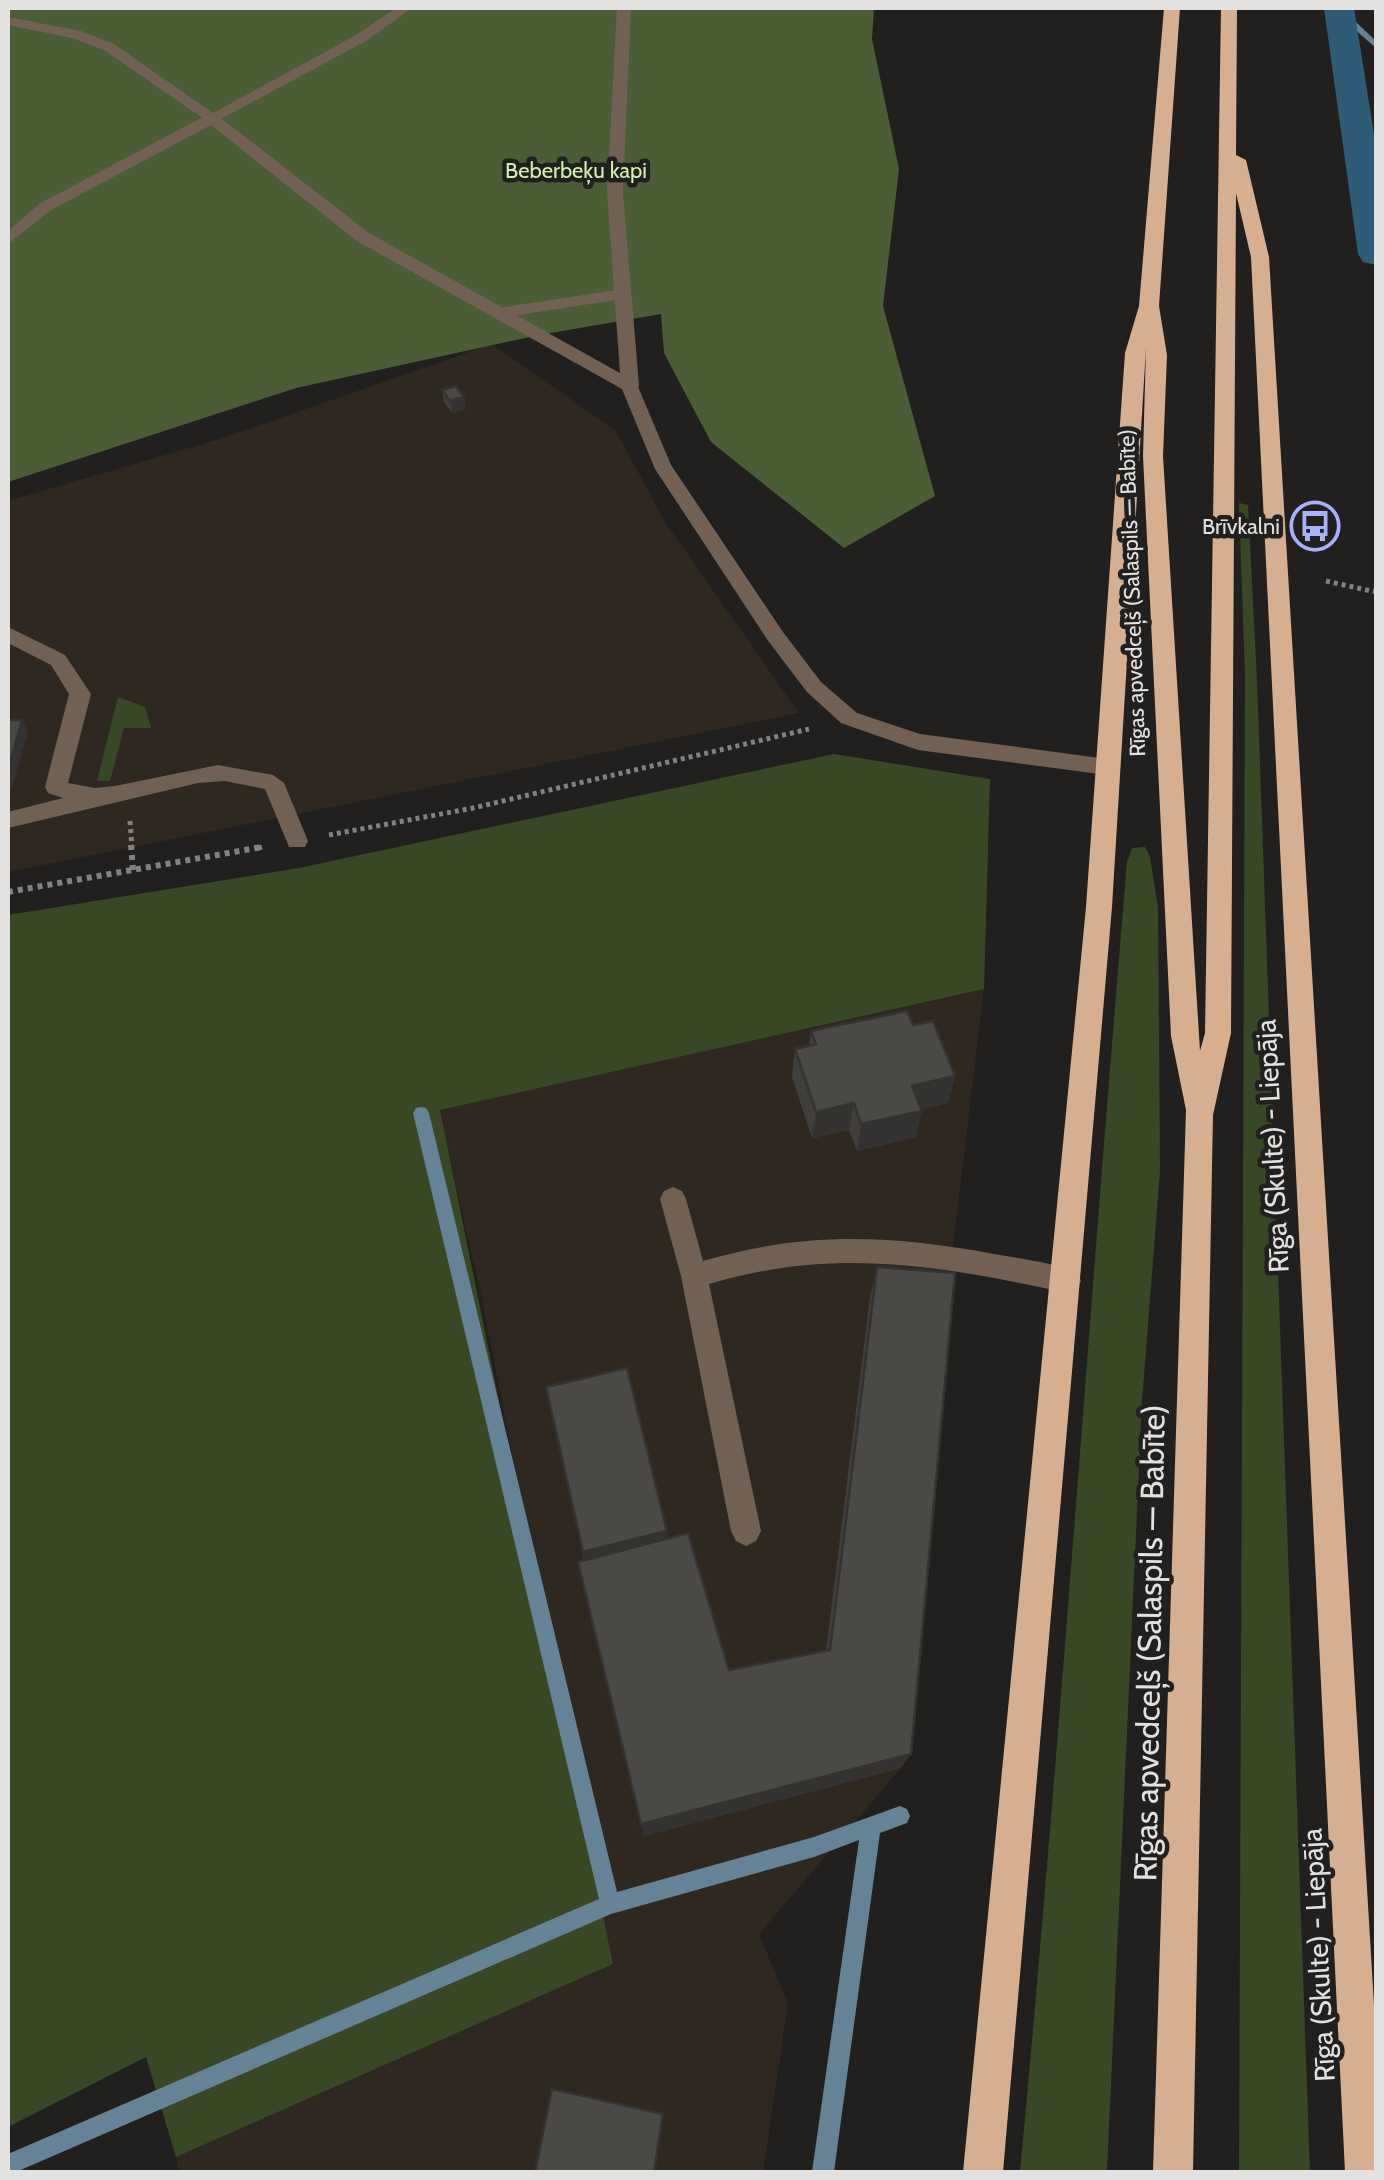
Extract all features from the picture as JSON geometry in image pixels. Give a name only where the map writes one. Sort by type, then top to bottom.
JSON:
[{"type":"highway","name":"Rīgas apvedceļš (Salaspils — Babīte)","points":[[1172,8],[1149,306],[1158,355],[1153,456],[1184,1036],[1199,1115]]},
{"type":"highway","name":"Rīgas apvedceļš (Salaspils — Babīte)","points":[[1173,2172],[1199,1115],[1218,1033],[1229,8]]},
{"type":"highway","name":"Rīga (Skulte) - Liepāja","points":[[1227,120],[1260,257],[1365,2172]]},
{"type":"highway","points":[[983,2172],[1068,1280],[1135,353],[1149,306]]},
{"type":"street","points":[[8,239],[45,207],[361,38],[405,8]]},
{"type":"street","points":[[624,8],[615,192],[630,386],[662,465],[776,637],[814,687],[849,718],[918,742],[1107,767]]},
{"type":"street","points":[[8,21],[76,34],[110,47],[212,118],[362,237],[630,386]]},
{"type":"street","points":[[498,312],[623,294]]},
{"type":"street","points":[[8,634],[58,660],[80,694],[56,787],[74,796],[117,794]]},
{"type":"street","points":[[8,820],[218,773],[273,782],[297,841]]},
{"type":"street","points":[[674,1199],[694,1276],[746,1531]]},
{"type":"street","points":[[694,1276],[732,1264],[827,1249],[992,1264],[1068,1280]]},
{"type":"path","points":[[1326,581],[1376,592]]},
{"type":"path","points":[[8,892],[474,808],[849,718]]},
{"type":"path","points":[[117,794],[133,870]]},
{"type":"shaded area","points":[[492,344],[616,431],[665,522],[799,713],[8,872],[8,501],[223,438]]},
{"type":"shaded area","points":[[984,989],[946,1303],[901,1768],[759,1934],[788,2004],[763,2172],[179,2172],[176,2157],[613,1963],[481,1295],[439,1110]]},
{"type":"green space","name":"Beberbeķu kapi","points":[[8,8],[874,8],[872,39],[899,169],[883,306],[935,496],[844,548],[711,442],[664,353],[661,314],[539,335],[296,388],[8,482]]},
{"type":"green space","points":[[1239,503],[1248,505],[1257,680],[1310,2172],[1239,2172],[1245,677]]},
{"type":"green space","points":[[118,697],[145,707],[151,728],[124,728],[110,781],[97,781]]},
{"type":"green space","points":[[834,754],[990,779],[984,989],[440,1110],[613,1964],[176,2157],[146,2057],[8,2127],[8,915],[299,868]]},
{"type":"green space","points":[[1145,847],[1158,907],[1160,1171],[1142,1401],[1107,2172],[1020,2172],[1127,862],[1132,848]]},
{"type":"building","points":[[456,386],[464,397],[450,401],[442,390]]},
{"type":"building","points":[[1325,517],[1336,518],[1337,533],[1326,531]]},
{"type":"building","points":[[8,720],[22,720],[8,769]]},
{"type":"building","points":[[907,1011],[913,1025],[933,1021],[955,1076],[912,1086],[922,1111],[861,1124],[854,1103],[816,1112],[795,1049],[816,1044],[811,1031]]},
{"type":"building","points":[[877,1267],[955,1273],[911,1754],[641,1824],[578,1562],[688,1533],[729,1670],[830,1650]]},
{"type":"building","points":[[627,1368],[667,1531],[583,1552],[546,1387]]},
{"type":"building","points":[[552,2089],[663,2114],[654,2172],[535,2172]]},
{"type":"waterway","points":[[1339,8],[1376,254]]},
{"type":"waterway","points":[[1339,11],[1376,45]]},
{"type":"waterway","points":[[421,1113],[610,1904]]},
{"type":"waterway","points":[[871,1826],[900,1816]]},
{"type":"waterway","points":[[610,1904],[814,1847],[871,1826]]},
{"type":"waterway","points":[[823,2172],[871,1826]]},
{"type":"waterway","points":[[8,2165],[610,1904]]},
{"type":"place","name":"Brīvkalni","points":[[1315,526]]}]
